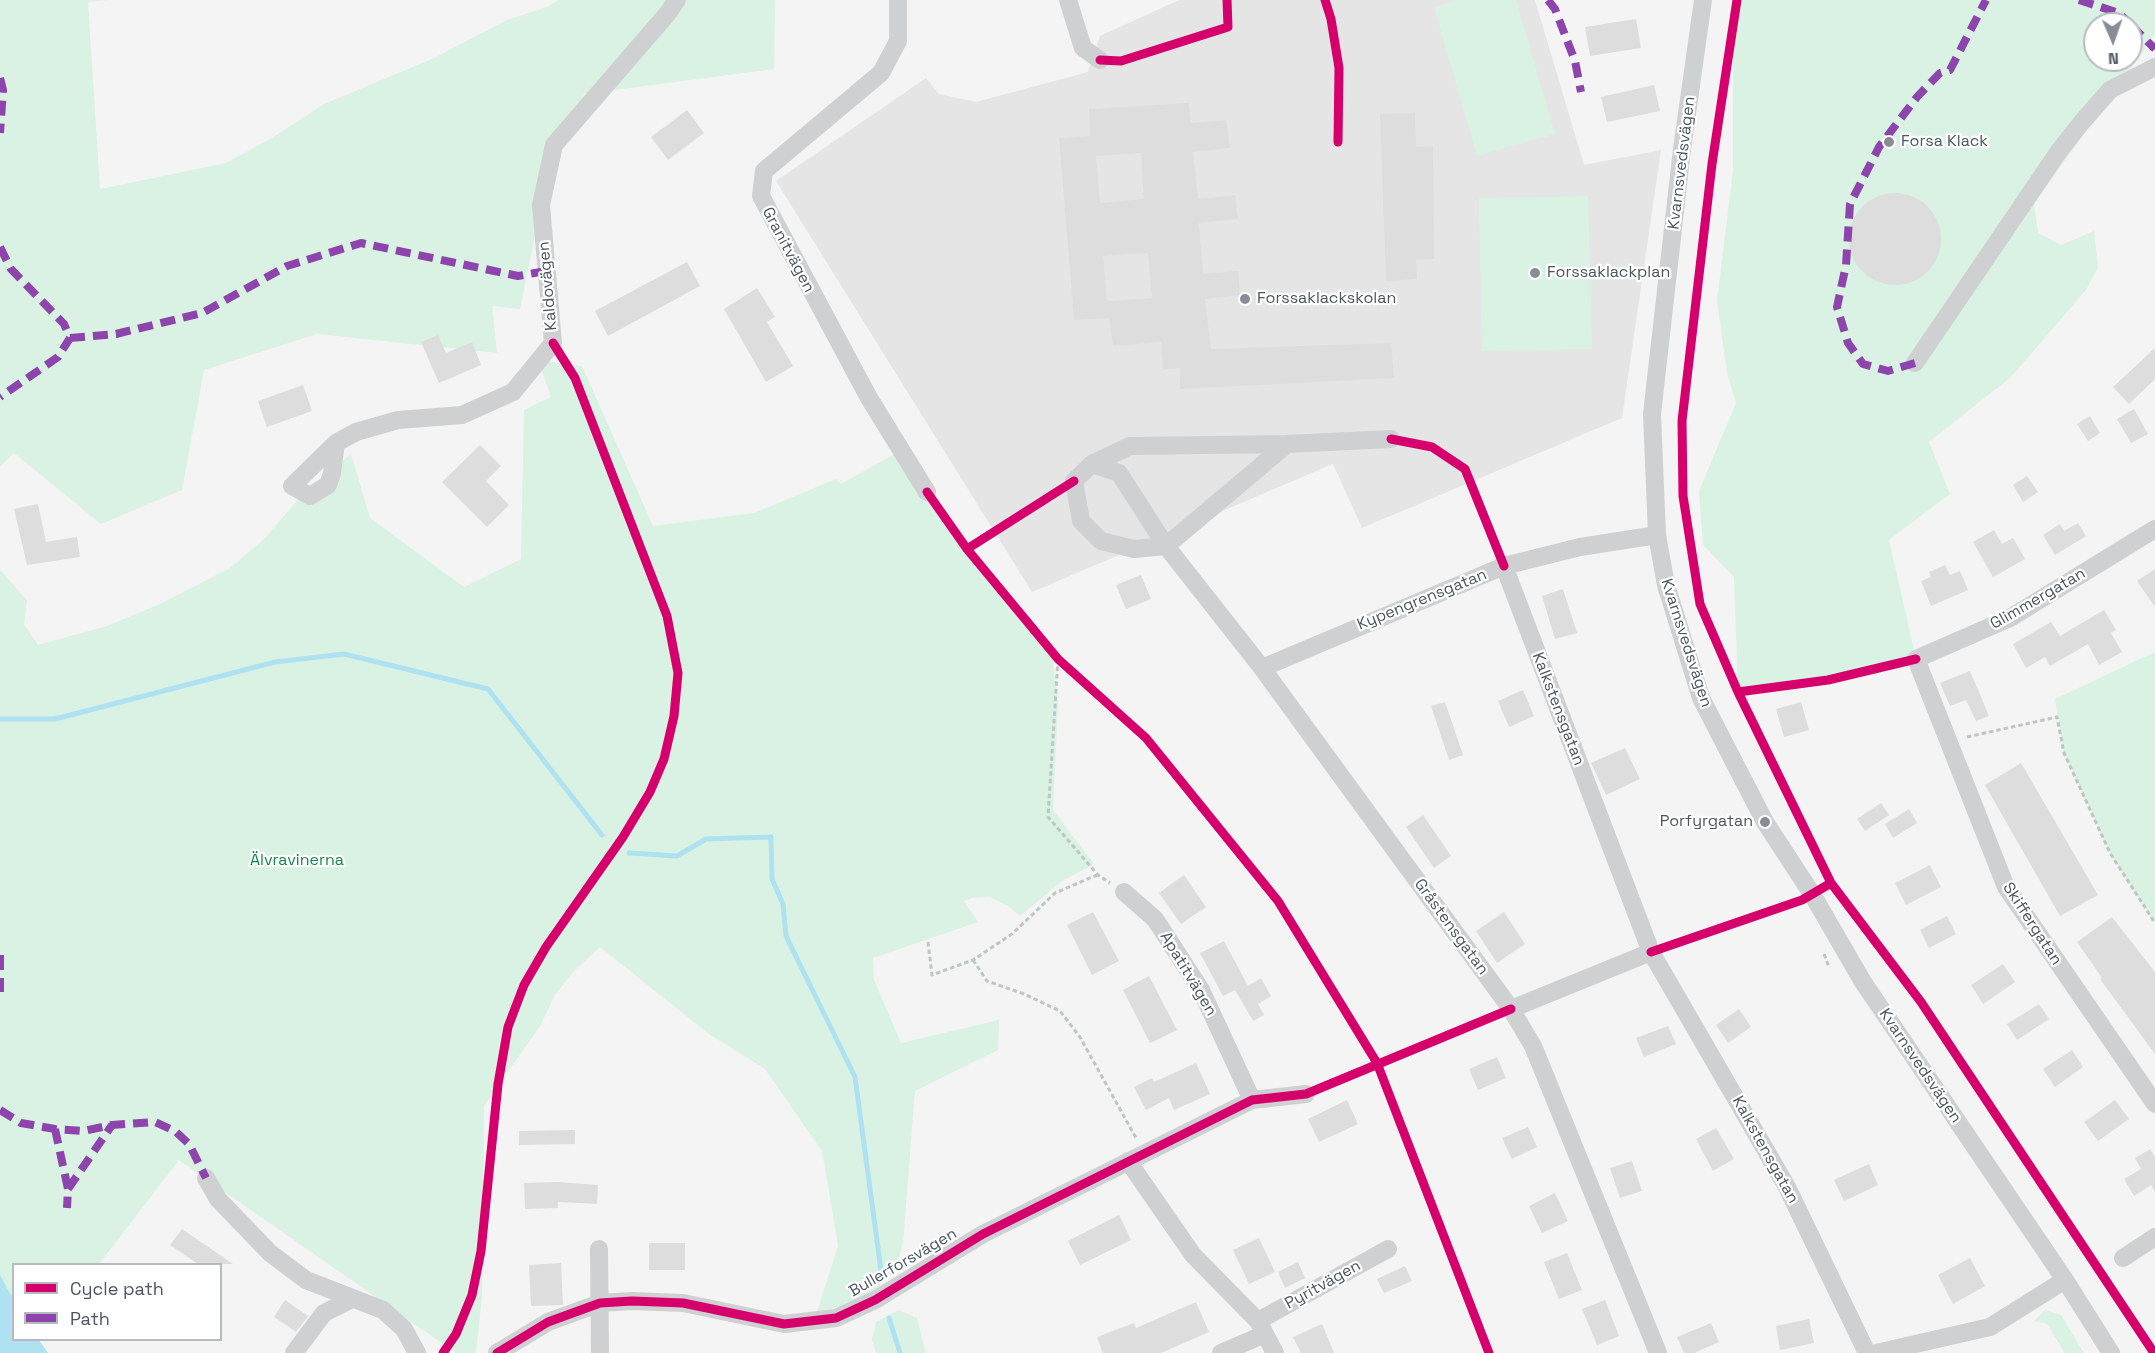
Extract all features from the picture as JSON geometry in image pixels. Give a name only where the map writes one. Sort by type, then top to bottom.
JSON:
[{"type":"street","name":"Kaldovägen","points":[[292,486],[310,496],[328,485],[336,443],[356,432],[398,420],[462,415],[513,392],[553,343],[541,205],[554,145],[668,14],[676,0]]},
{"type":"street","name":"Granitvägen","points":[[898,0],[898,40],[881,73],[764,171],[760,196],[869,398],[927,492]]},
{"type":"street","points":[[1068,0],[1083,48],[1100,60]]},
{"type":"street","name":"Kvarnsvedsvägen","points":[[1704,0],[1682,149],[1653,414],[1658,535],[1666,585],[1701,698],[1757,807],[1863,982],[2065,1280],[2111,1353]]},
{"type":"street","points":[[1915,363],[2076,129],[2110,90],[2155,67]]},
{"type":"street","points":[[1287,444],[1166,546],[1134,549],[1101,541],[1081,521],[1074,482],[1092,464],[1130,446],[1287,444],[1391,439]]},
{"type":"street","name":"Gråstensgatan","points":[[1092,464],[1119,473],[1166,546],[1262,669],[1511,1009],[1533,1046],[1658,1353]]},
{"type":"street","name":"Glimmergatan","points":[[1916,659],[2010,618],[2155,529]]},
{"type":"street","name":"Kypengrensgatan","points":[[1262,669],[1504,566],[1580,547],[1658,535]]},
{"type":"street","name":"Kalkstensgatan","points":[[1504,566],[1651,952],[1787,1187],[1867,1353]]},
{"type":"street","name":"Skiffergatan","points":[[1916,659],[2006,887],[2155,1104]]},
{"type":"street","name":"Apatitvägen","points":[[1124,892],[1155,919],[1201,990],[1252,1100]]},
{"type":"street","points":[[1511,1009],[1651,952]]},
{"type":"street","name":"Bullerforsvägen","points":[[497,1353],[548,1322],[600,1303],[632,1301],[683,1303],[784,1324],[836,1318],[875,1300],[983,1234],[1252,1100],[1306,1094]]},
{"type":"street","points":[[1136,1157],[1193,1255],[1262,1327],[1275,1353]]},
{"type":"street","points":[[206,1178],[218,1199],[270,1253],[306,1280],[350,1300],[383,1310],[404,1329],[417,1353]]},
{"type":"street","points":[[2123,1258],[2155,1237]]},
{"type":"street","points":[[599,1249],[600,1353]]},
{"type":"street","name":"Pyritvägen","points":[[1221,1353],[1388,1249]]},
{"type":"street","points":[[1876,1353],[1990,1327],[2065,1280]]},
{"type":"street","points":[[294,1353],[324,1313],[350,1300]]},
{"type":"path","points":[[1050,650],[1066,667]]},
{"type":"path","points":[[1058,659],[1048,817],[1098,875],[1124,892]]},
{"type":"path","points":[[1948,741],[2057,717],[2064,753],[2110,853],[2155,923]]},
{"type":"path","points":[[928,942],[932,975],[973,960],[1012,934],[1055,893],[1098,875]]},
{"type":"path","points":[[973,960],[987,981],[1024,994],[1060,1011],[1080,1037],[1136,1157]]},
{"type":"shaded area","name":"Forssaklackskolan","points":[[1179,0],[1535,0],[1584,165],[1661,150],[1622,418],[1362,528],[1333,464],[1032,592],[776,181],[926,78],[939,94],[976,102],[1088,72],[1100,36]]},
{"type":"green space","points":[[0,0],[109,0],[88,2],[100,189],[226,163],[272,138],[324,104],[432,59],[507,20],[547,7],[558,0],[775,0],[774,69],[584,94],[557,157],[539,216],[520,309],[492,306],[497,353],[317,334],[204,370],[182,490],[101,524],[14,453],[0,466]]},
{"type":"green space","points":[[1458,0],[1516,0],[1555,134],[1477,156],[1434,7]]},
{"type":"green space","points":[[1737,0],[2155,0],[2155,34],[2143,51],[2143,12],[2083,12],[2083,72],[2128,72],[2034,204],[2038,233],[2061,245],[2094,231],[2098,267],[2086,290],[2011,377],[1929,442],[1950,494],[1889,540],[1916,659],[1828,680],[1738,692],[1734,577],[1703,545],[1699,491],[1736,403],[1727,373],[1717,301],[1733,170],[1733,25]]},
{"type":"green space","name":"Forssaklackplan","points":[[1588,196],[1592,349],[1482,351],[1479,198]]},
{"type":"green space","name":"Älvravinerna","points":[[538,360],[582,366],[653,526],[754,513],[836,479],[841,484],[900,451],[954,529],[1035,624],[1051,647],[1058,702],[1053,810],[1094,864],[1062,881],[1020,916],[1008,906],[990,897],[972,898],[964,901],[978,922],[873,958],[874,980],[901,1043],[999,1020],[998,1050],[915,1091],[903,1243],[894,1276],[886,1275],[882,1270],[880,1291],[816,1315],[838,1246],[822,1151],[765,1069],[709,1034],[600,947],[573,972],[555,995],[540,1026],[484,1106],[482,1297],[476,1353],[456,1353],[179,1160],[100,1263],[12,1263],[12,1327],[0,1305],[0,570],[27,600],[24,625],[38,645],[107,626],[160,604],[230,568],[264,539],[308,488],[351,454],[370,518],[464,587],[521,559],[524,410],[551,397]]},
{"type":"green space","points":[[2155,652],[2155,923],[2110,853],[2064,753],[2055,699]]},
{"type":"green space","points":[[899,1310],[917,1318],[926,1353],[876,1353],[872,1339],[876,1322]]},
{"type":"green space","points":[[2045,1310],[2061,1315],[2084,1353],[2065,1353],[2047,1324],[2034,1321]]},
{"type":"water","points":[[0,1275],[12,1297],[12,1341],[40,1341],[48,1353],[0,1353]]},
{"type":"building","points":[[1636,19],[1641,48],[1590,56],[1585,27]]},
{"type":"building","points":[[1654,85],[1660,111],[1607,122],[1601,97]]},
{"type":"building","points":[[1189,103],[1191,123],[1226,120],[1230,148],[1193,152],[1198,199],[1235,195],[1238,219],[1199,223],[1203,274],[1238,271],[1240,295],[1205,299],[1211,349],[1391,343],[1394,378],[1180,389],[1180,368],[1163,369],[1161,342],[1113,346],[1109,318],[1074,320],[1059,138],[1090,136],[1089,109]],"holes":[[[1141,153],[1144,199],[1100,203],[1096,156]],[[1148,253],[1152,298],[1107,301],[1103,256]]]},
{"type":"building","points":[[687,110],[704,133],[668,160],[651,137]]},
{"type":"building","points":[[1415,113],[1416,147],[1433,146],[1434,259],[1416,260],[1417,279],[1386,281],[1380,114]]},
{"type":"building","points":[[1895,193],[1913,197],[1928,206],[1937,221],[1941,239],[1937,257],[1928,272],[1913,281],[1895,285],[1877,281],[1862,272],[1853,257],[1849,239],[1853,221],[1862,206],[1877,197]]},
{"type":"building","points":[[687,262],[700,286],[608,336],[595,311]]},
{"type":"building","points":[[757,288],[775,317],[767,322],[793,366],[766,382],[724,309]]},
{"type":"building","points":[[438,335],[446,353],[472,342],[481,365],[439,383],[421,342]]},
{"type":"building","points":[[2155,348],[2155,379],[2129,404],[2113,387]]},
{"type":"building","points":[[303,385],[312,411],[267,427],[258,401]]},
{"type":"building","points":[[2134,409],[2148,434],[2131,443],[2117,419]]},
{"type":"building","points":[[2090,416],[2100,433],[2088,441],[2077,424]]},
{"type":"building","points":[[480,445],[501,466],[486,481],[509,505],[487,527],[442,482]]},
{"type":"building","points":[[2027,476],[2038,492],[2023,502],[2013,485]]},
{"type":"building","points":[[38,504],[46,542],[77,537],[80,557],[27,565],[14,509]]},
{"type":"building","points":[[2078,523],[2086,536],[2055,555],[2043,535],[2060,524],[2064,531]]},
{"type":"building","points":[[1994,530],[2002,544],[2013,538],[2025,559],[1993,577],[1973,542]]},
{"type":"building","points":[[1945,565],[1950,575],[1960,571],[1968,590],[1931,606],[1921,581],[1931,577],[1929,572]]},
{"type":"building","points":[[2155,569],[2155,607],[2137,581]]},
{"type":"building","points":[[1141,575],[1151,599],[1126,609],[1116,585]]},
{"type":"building","points":[[1563,589],[1577,633],[1555,639],[1542,596]]},
{"type":"building","points":[[2104,610],[2116,630],[2111,633],[2122,652],[2099,665],[2088,644],[2050,666],[2045,657],[2026,668],[2013,644],[2051,622],[2060,636]]},
{"type":"building","points":[[1970,671],[1989,716],[1976,721],[1966,700],[1950,706],[1940,683]]},
{"type":"building","points":[[1523,690],[1534,716],[1509,727],[1498,701]]},
{"type":"building","points":[[1445,702],[1463,755],[1449,760],[1431,706]]},
{"type":"building","points":[[1801,702],[1809,730],[1784,737],[1776,709]]},
{"type":"building","points":[[1625,748],[1640,779],[1606,795],[1591,763]]},
{"type":"building","points":[[2021,763],[2098,895],[2060,916],[1985,785]]},
{"type":"building","points":[[1881,803],[1889,815],[1865,831],[1857,819]]},
{"type":"building","points":[[1909,809],[1917,823],[1893,838],[1885,824]]},
{"type":"building","points":[[1423,815],[1451,856],[1434,868],[1406,827]]},
{"type":"building","points":[[1930,865],[1941,887],[1906,905],[1895,883]]},
{"type":"building","points":[[1184,875],[1206,907],[1181,924],[1159,893]]},
{"type":"building","points":[[1093,912],[1119,961],[1092,975],[1067,925]]},
{"type":"building","points":[[1504,912],[1525,944],[1497,963],[1476,931]]},
{"type":"building","points":[[1947,916],[1956,934],[1929,948],[1920,930]]},
{"type":"building","points":[[2112,917],[2155,972],[2155,1054],[2100,979],[2102,978],[2077,942]]},
{"type":"building","points":[[1224,941],[1248,986],[1261,978],[1271,996],[1258,1004],[1264,1015],[1253,1021],[1235,990],[1223,996],[1200,953]]},
{"type":"building","points":[[2003,964],[2015,982],[1983,1004],[1971,985]]},
{"type":"building","points":[[1149,976],[1177,1030],[1150,1043],[1123,990]]},
{"type":"building","points":[[2039,1004],[2049,1019],[2017,1040],[2007,1024]]},
{"type":"building","points":[[1739,1009],[1751,1027],[1728,1043],[1716,1025]]},
{"type":"building","points":[[1668,1026],[1676,1044],[1644,1057],[1636,1038]]},
{"type":"building","points":[[2072,1050],[2083,1067],[2055,1087],[2043,1069]]},
{"type":"building","points":[[1497,1057],[1506,1078],[1478,1090],[1469,1069]]},
{"type":"building","points":[[1196,1063],[1210,1094],[1174,1110],[1169,1098],[1146,1110],[1134,1087],[1152,1078],[1154,1082]]},
{"type":"building","points":[[1347,1100],[1358,1124],[1319,1142],[1308,1119]]},
{"type":"building","points":[[2115,1100],[2129,1119],[2098,1141],[2084,1122]]},
{"type":"building","points":[[1528,1127],[1537,1147],[1512,1159],[1502,1138]]},
{"type":"building","points":[[1716,1128],[1734,1159],[1713,1171],[1696,1139]]},
{"type":"building","points":[[575,1130],[575,1144],[519,1145],[519,1131]]},
{"type":"building","points":[[2150,1149],[2155,1157],[2155,1192],[2151,1185],[2134,1196],[2124,1179],[2141,1169],[2135,1158]]},
{"type":"building","points":[[1632,1161],[1642,1191],[1620,1198],[1610,1168]]},
{"type":"building","points":[[1869,1164],[1878,1185],[1844,1201],[1834,1180]]},
{"type":"building","points":[[558,1182],[598,1185],[597,1204],[558,1202],[558,1208],[525,1209],[524,1183]]},
{"type":"building","points":[[1555,1193],[1568,1221],[1542,1233],[1529,1206]]},
{"type":"building","points":[[1119,1215],[1131,1240],[1080,1265],[1068,1241]]},
{"type":"building","points":[[182,1229],[233,1264],[197,1263],[170,1245]]},
{"type":"building","points":[[1259,1238],[1275,1272],[1249,1284],[1233,1250]]},
{"type":"building","points":[[649,1243],[685,1243],[685,1270],[649,1270]]},
{"type":"building","points":[[1567,1253],[1582,1290],[1559,1299],[1544,1262]]},
{"type":"building","points":[[1970,1258],[1985,1286],[1953,1304],[1938,1275]]},
{"type":"building","points":[[1298,1262],[1305,1278],[1285,1288],[1278,1272]]},
{"type":"building","points":[[561,1263],[563,1305],[531,1306],[529,1265]]},
{"type":"building","points":[[1405,1266],[1412,1281],[1384,1293],[1377,1279]]},
{"type":"building","points":[[285,1300],[308,1316],[296,1332],[274,1317]]},
{"type":"building","points":[[1605,1300],[1619,1336],[1597,1345],[1582,1309]]},
{"type":"building","points":[[1196,1302],[1209,1332],[1161,1353],[1103,1353],[1097,1337],[1134,1323],[1136,1328]]},
{"type":"building","points":[[1809,1319],[1814,1343],[1780,1350],[1776,1326]]},
{"type":"building","points":[[1711,1323],[1719,1342],[1694,1353],[1684,1353],[1677,1337]]},
{"type":"building","points":[[1322,1324],[1334,1353],[1301,1353],[1293,1337]]},
{"type":"waterway","points":[[0,719],[55,719],[275,662],[344,654],[488,689],[602,835]]},
{"type":"waterway","points":[[629,853],[677,856],[706,839],[771,837],[772,879],[783,904],[786,936],[855,1077],[882,1278]]},
{"type":"waterway","points":[[889,1318],[900,1353]]},
{"type":"marked path","points":[[1548,0],[1555,9],[1575,61],[1581,92]]},
{"type":"marked path","points":[[1915,363],[1888,371],[1863,364],[1848,343],[1837,307],[1846,265],[1850,204],[1879,147],[1917,97],[1940,73],[1950,70],[1986,0]]},
{"type":"marked path","points":[[2079,0],[2116,12]]},
{"type":"marked path","points":[[2143,37],[2155,49]]},
{"type":"marked path","points":[[0,78],[3,90],[0,133]]},
{"type":"marked path","points":[[70,338],[116,334],[202,313],[287,266],[361,243],[518,276],[546,271]]},
{"type":"marked path","points":[[0,247],[11,269],[64,324],[70,338],[58,357],[0,397]]},
{"type":"marked path","points":[[0,955],[0,992]]},
{"type":"marked path","points":[[0,1110],[21,1123],[55,1129],[83,1131],[112,1125],[155,1122],[175,1131],[189,1144],[206,1178]]},
{"type":"marked path","points":[[68,1189],[112,1125]]},
{"type":"marked path","points":[[55,1129],[68,1189],[67,1208]]},
{"type":"cycle path","points":[[1100,60],[1121,61],[1228,27],[1227,0]]},
{"type":"cycle path","points":[[1325,0],[1331,19],[1339,68],[1338,142]]},
{"type":"cycle path","points":[[1737,0],[1712,164],[1682,421],[1683,496],[1700,604],[1738,692],[1831,883],[1921,1002],[2154,1353]]},
{"type":"cycle path","points":[[443,1353],[456,1334],[472,1295],[481,1251],[498,1084],[508,1027],[524,985],[546,947],[623,837],[650,792],[664,759],[674,716],[678,673],[667,616],[575,378],[553,343]]},
{"type":"cycle path","points":[[1391,439],[1432,447],[1465,469],[1504,566]]},
{"type":"cycle path","points":[[967,549],[1074,481]]},
{"type":"cycle path","points":[[927,492],[967,549],[1058,659],[1146,738],[1278,901],[1377,1063],[1489,1353]]},
{"type":"cycle path","points":[[1738,692],[1828,680],[1916,659]]},
{"type":"cycle path","points":[[1651,952],[1802,900],[1831,883]]},
{"type":"cycle path","points":[[497,1353],[548,1322],[600,1303],[632,1301],[683,1303],[784,1324],[836,1318],[875,1300],[983,1234],[1252,1100],[1306,1094],[1511,1009]]},
{"type":"place","name":"Forsa Klack","points":[[1889,142]]},
{"type":"place","name":"Forssaklackplan","points":[[1535,273]]},
{"type":"place","name":"Forssaklackskolan","points":[[1245,299]]},
{"type":"place","name":"Porfyrgatan","points":[[1765,822]]}]
